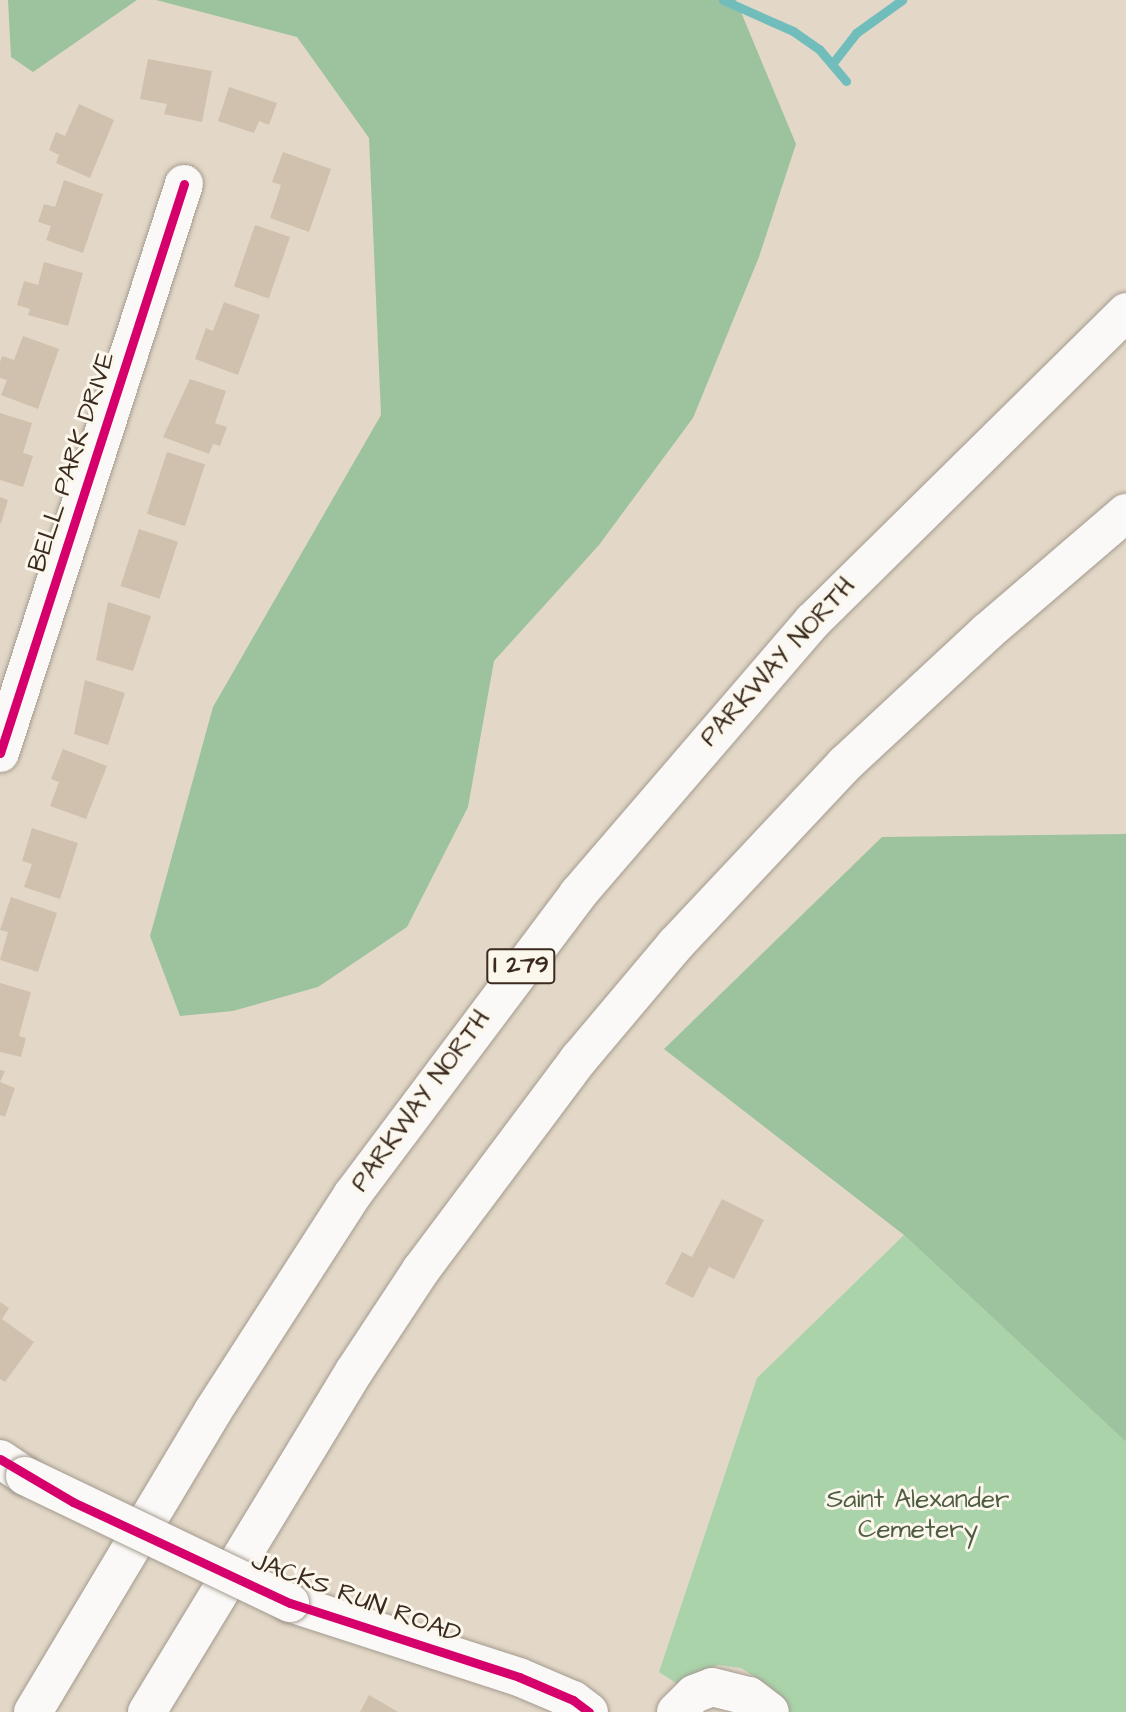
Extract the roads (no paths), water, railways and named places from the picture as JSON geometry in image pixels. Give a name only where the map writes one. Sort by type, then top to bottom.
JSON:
[{"type":"main road","name":"BELL PARK DRIVE","points":[[0,753],[184,184]]},
{"type":"main road","name":"PARKWAY NORTH","points":[[33,1712],[213,1411],[346,1205],[578,894],[813,621],[1126,312]]},
{"type":"main road","points":[[147,1712],[355,1370],[421,1270],[579,1059],[676,944],[845,764],[987,632],[1126,513]]},
{"type":"main road","name":"JACKS RUN ROAD","points":[[13,1467],[290,1602],[519,1677],[573,1700],[589,1712]]},
{"type":"main road","points":[[676,1712],[694,1694],[712,1687],[749,1696],[770,1712]]},
{"type":"waterway","points":[[723,0],[793,31],[819,49],[846,81]]},
{"type":"waterway","points":[[832,64],[856,33],[902,0]]},
{"type":"park label","name":"Saint Alexander Cemetery","points":[[918,1515]]}]
